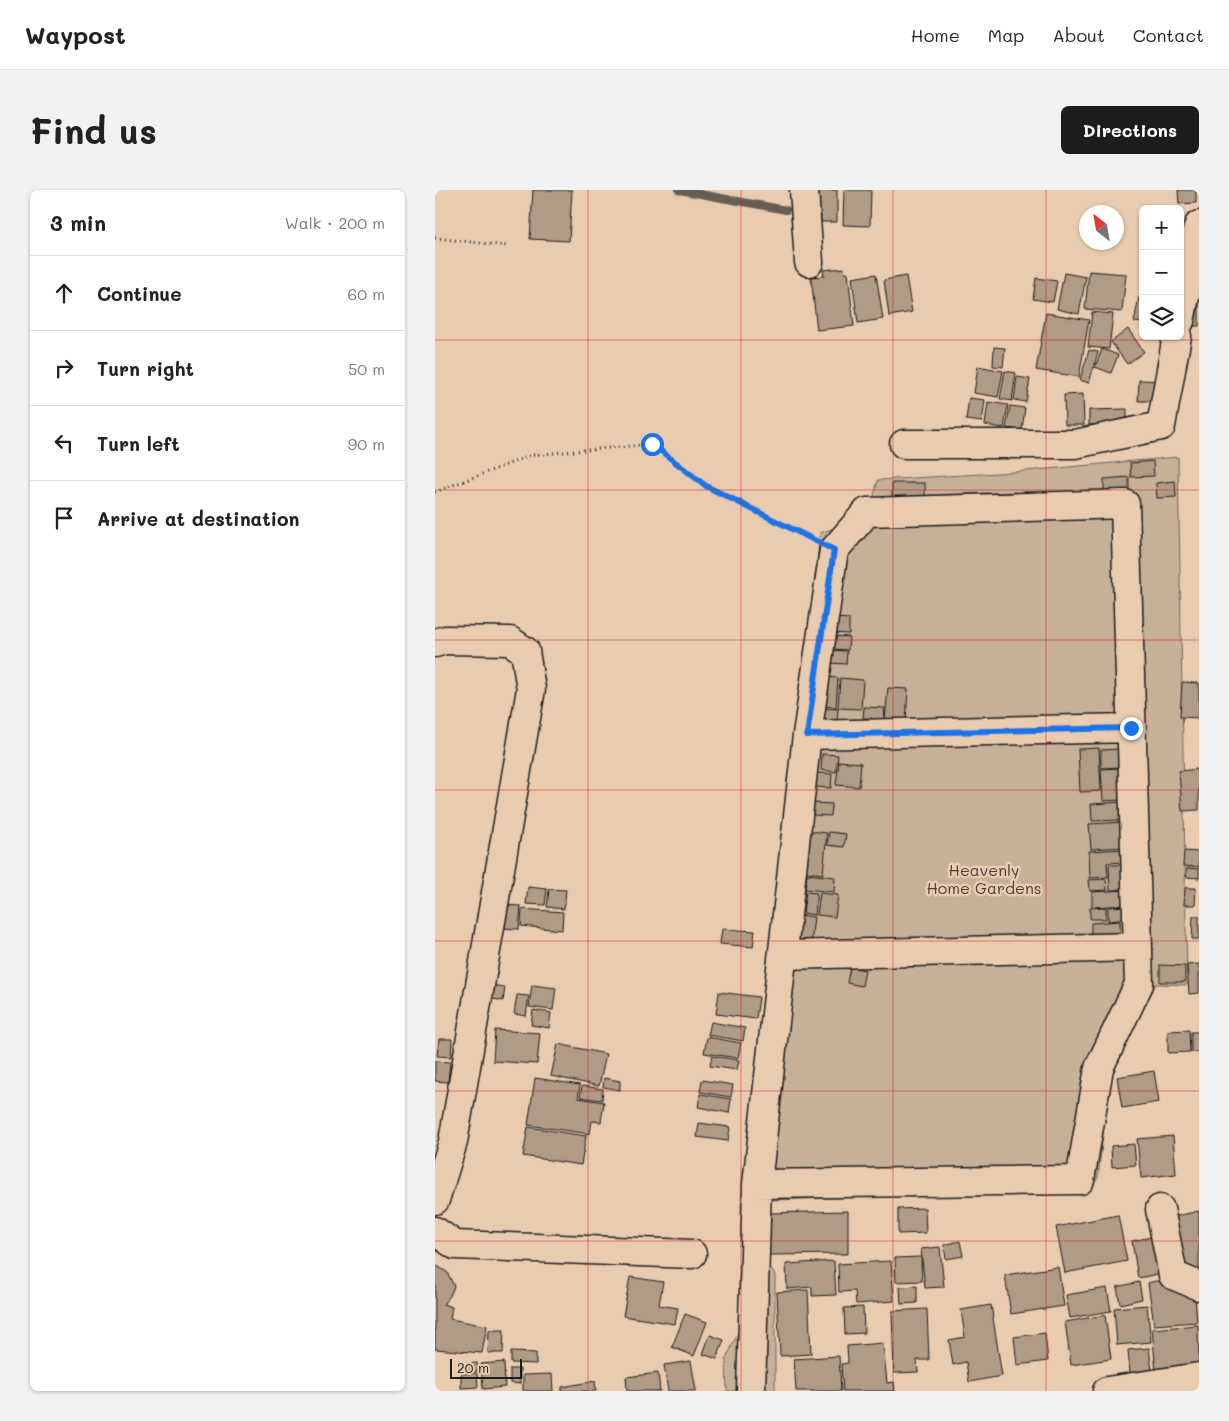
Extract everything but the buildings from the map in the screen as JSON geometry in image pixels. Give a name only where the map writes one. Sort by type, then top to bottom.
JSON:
[{"type":"street","points":[[804,190],[809,262]]},
{"type":"street","points":[[1184,301],[1189,254],[1199,225]]},
{"type":"street","points":[[904,444],[1075,444],[1161,426],[1176,340]]},
{"type":"street","points":[[751,1391],[757,1184],[807,735],[834,550],[867,512],[1125,504],[1139,984],[1099,1068],[1080,1180],[757,1184]]},
{"type":"street","points":[[435,643],[445,640],[510,641],[525,651],[531,689],[453,1142],[435,1200]]},
{"type":"street","points":[[807,735],[1131,728]]},
{"type":"street","points":[[783,955],[1138,947]]},
{"type":"street","points":[[1160,1209],[1173,1275],[1199,1286]]},
{"type":"street","points":[[436,1234],[455,1245],[692,1254]]},
{"type":"street","points":[[1107,1391],[1199,1377]]},
{"type":"path","points":[[435,238],[507,246]]},
{"type":"path","points":[[435,492],[532,455],[652,444],[706,486],[834,550]]},
{"type":"green space","name":"Heavenly Home Gardens","points":[[1178,457],[1187,985],[1156,984],[1110,1073],[1098,1178],[1088,1190],[772,1200],[766,1209],[765,1260],[775,1275],[775,1391],[727,1391],[726,1359],[748,1311],[754,1133],[820,533],[837,527],[872,503],[878,480],[1014,472]]},
{"type":"waterway","points":[[679,190],[786,210]]},
{"type":"route","points":[[652,444],[706,486],[834,550],[807,735],[1131,728]]}]
